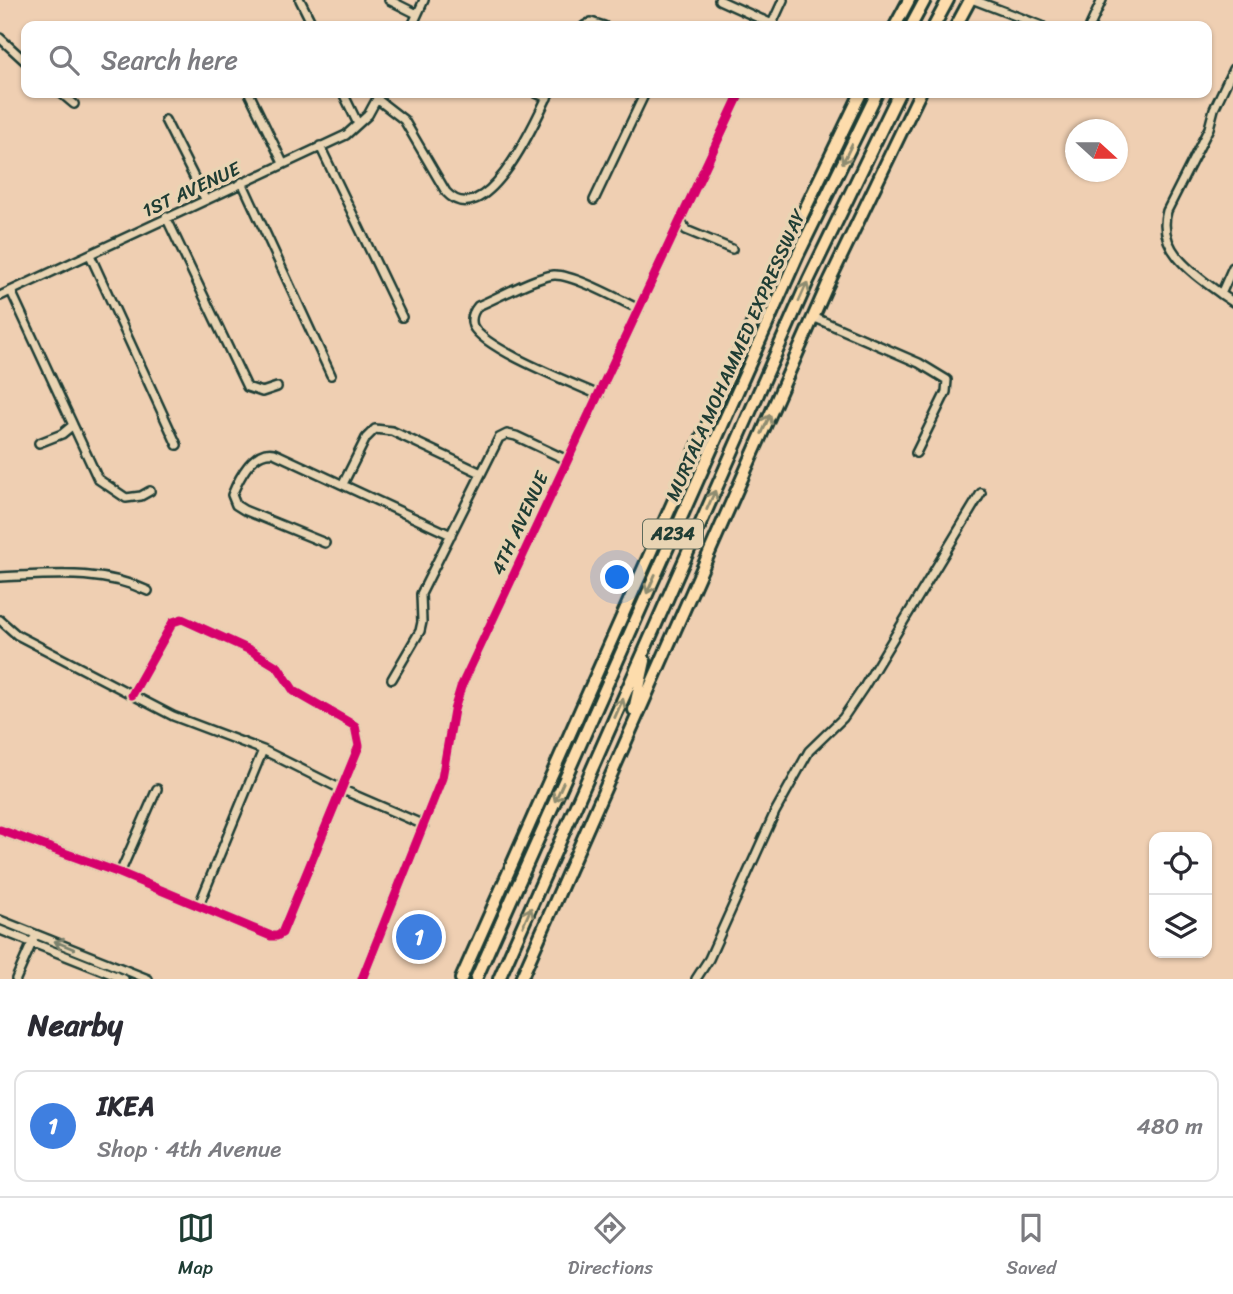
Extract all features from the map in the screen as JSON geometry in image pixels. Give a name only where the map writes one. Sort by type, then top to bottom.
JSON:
[{"type":"highway","points":[[898,21],[909,0]]},
{"type":"highway","points":[[914,21],[925,0]]},
{"type":"highway","points":[[937,21],[948,0]]},
{"type":"highway","points":[[959,21],[972,0]]},
{"type":"highway","name":"MURTALA MOHAMMED EXPRESSWAY","points":[[461,979],[780,261],[859,98]]},
{"type":"highway","name":"MURTALA MOHAMMED EXPRESSWAY","points":[[477,979],[798,255],[875,98]]},
{"type":"highway","name":"MURTALA MOHAMMED EXPRESSWAY","points":[[499,979],[808,281],[898,98]]},
{"type":"highway","points":[[521,979],[813,317],[918,98]]},
{"type":"highway","points":[[582,707],[630,631]]},
{"type":"highway","points":[[629,733],[650,637]]},
{"type":"street","points":[[300,0],[310,21]]},
{"type":"street","points":[[389,0],[417,14]]},
{"type":"street","points":[[414,21],[424,0]]},
{"type":"street","points":[[719,0],[764,21]]},
{"type":"street","points":[[774,21],[783,0]]},
{"type":"street","points":[[972,0],[1029,21]]},
{"type":"street","points":[[1092,21],[1102,0]]},
{"type":"street","points":[[0,38],[21,57]]},
{"type":"street","points":[[1233,69],[1214,109],[1209,128],[1167,211],[1164,223],[1167,239],[1175,255],[1188,270],[1233,302]]},
{"type":"street","points":[[67,98],[74,104]]},
{"type":"street","points":[[251,98],[283,163]]},
{"type":"street","points":[[345,98],[358,124]]},
{"type":"street","name":"1ST AVENUE","points":[[0,296],[346,135],[368,115],[378,98]]},
{"type":"street","points":[[381,98],[404,120],[446,192],[452,198],[464,202],[482,194],[498,182],[512,166],[547,98]]},
{"type":"street","points":[[594,200],[643,98]]},
{"type":"street","name":"4TH AVENUE","points":[[362,979],[442,779],[454,710],[461,687],[738,98]]},
{"type":"street","points":[[165,120],[205,199]]},
{"type":"street","points":[[320,146],[402,317]]},
{"type":"street","points":[[242,182],[331,375]]},
{"type":"street","points":[[166,217],[247,387],[262,392],[277,387]]},
{"type":"street","points":[[681,220],[686,230],[732,249]]},
{"type":"street","points":[[90,255],[177,445]]},
{"type":"street","points":[[1221,294],[1233,267]]},
{"type":"street","points":[[599,395],[488,342],[474,327],[471,320],[473,312],[478,306],[555,275],[571,278],[639,309]]},
{"type":"street","points":[[11,291],[98,480],[126,498],[141,496],[150,491]]},
{"type":"street","points":[[813,317],[919,363],[947,380],[946,392],[916,453]]},
{"type":"street","points":[[39,443],[62,434],[74,425]]},
{"type":"street","points":[[343,484],[366,438],[375,429],[392,431],[481,473]]},
{"type":"street","points":[[392,679],[420,631],[421,594],[499,438],[507,434],[516,436],[567,460]]},
{"type":"street","points":[[325,542],[236,505],[232,495],[258,455],[274,453],[451,535]]},
{"type":"street","points":[[696,979],[709,959],[775,812],[809,751],[843,718],[864,687],[981,493]]},
{"type":"street","points":[[0,577],[81,574],[109,577],[148,591]]},
{"type":"street","points":[[0,830],[120,873],[271,936],[282,933],[359,746],[355,726],[294,691],[278,667],[250,650],[182,619],[173,622],[132,695]]},
{"type":"street","points":[[0,620],[18,635],[173,716],[263,750],[343,790],[424,825]]},
{"type":"street","points":[[199,905],[263,750]]},
{"type":"street","points":[[120,873],[157,789]]},
{"type":"street","points":[[0,920],[148,979]]},
{"type":"street","points":[[0,930],[124,979]]},
{"type":"street","points":[[16,979],[36,933]]},
{"type":"street","points":[[98,979],[102,970]]},
{"type":"cycle path","points":[[362,979],[442,778],[454,710],[461,687],[738,98]]},
{"type":"cycle path","points":[[0,830],[120,873],[271,936],[282,933],[359,746],[355,726],[294,691],[278,667],[250,650],[182,619],[173,622],[132,695]]},
{"type":"place","name":"IKEA","points":[[419,937]]}]
